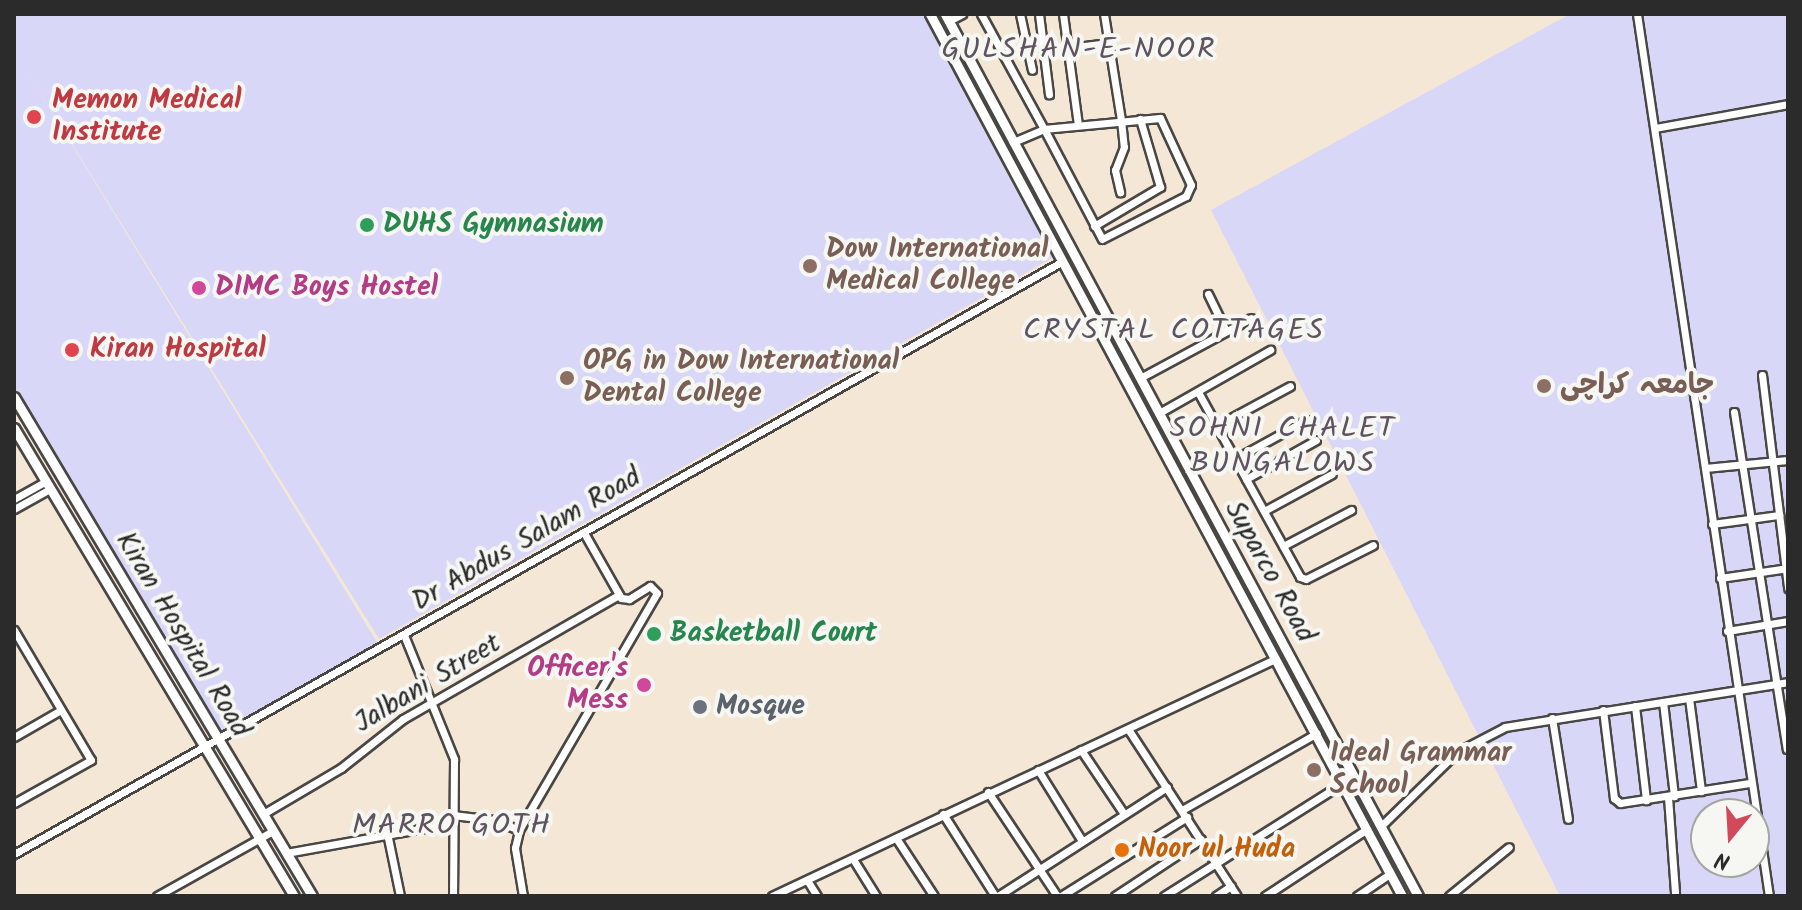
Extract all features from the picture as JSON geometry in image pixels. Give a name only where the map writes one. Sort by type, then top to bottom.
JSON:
[{"type":"main road","name":"Suparco Road","points":[[930,14],[1344,782],[1402,896]]},
{"type":"main road","name":"Suparco Road","points":[[947,17],[1417,896]]},
{"type":"main road","points":[[1014,170],[1025,164]]},
{"type":"main road","name":"Kiran Hospital Road","points":[[14,397],[312,896]]},
{"type":"main road","name":"Kiran Hospital Road","points":[[14,428],[207,745],[294,896]]},
{"type":"main road","points":[[1185,492],[1196,485]]},
{"type":"main road","points":[[85,544],[98,537]]},
{"type":"main road","points":[[1336,768],[1346,762]]},
{"type":"street","points":[[947,17],[962,14]]},
{"type":"street","points":[[981,14],[1044,129],[1094,226],[1107,240],[1189,192],[1190,179],[1166,122],[1121,120],[1044,129],[1013,142]]},
{"type":"street","points":[[1020,14],[1032,70]]},
{"type":"street","points":[[1039,14],[1049,94]]},
{"type":"street","points":[[1063,14],[1078,125]]},
{"type":"street","points":[[1104,14],[1124,147],[1115,170],[1120,192]]},
{"type":"street","points":[[1637,14],[1735,691],[1769,896]]},
{"type":"street","points":[[1068,48],[1109,43]]},
{"type":"street","points":[[1655,128],[1788,104]]},
{"type":"street","points":[[1094,226],[1160,187],[1140,119]]},
{"type":"street","name":"Dr Abdus Salam Road","points":[[14,854],[1061,262]]},
{"type":"street","points":[[1208,294],[1226,331]]},
{"type":"street","points":[[1140,378],[1251,318]]},
{"type":"street","points":[[1159,413],[1270,350]]},
{"type":"street","points":[[1762,375],[1788,588]]},
{"type":"street","points":[[1216,426],[1290,386]]},
{"type":"street","points":[[1198,392],[1302,579],[1373,545]]},
{"type":"street","points":[[1734,412],[1774,684],[1787,749]]},
{"type":"street","points":[[1235,459],[1306,420]]},
{"type":"street","points":[[1246,479],[1316,440]]},
{"type":"street","points":[[1705,468],[1742,462],[1788,460]]},
{"type":"street","points":[[1264,511],[1332,474]]},
{"type":"street","points":[[14,509],[48,485]]},
{"type":"street","points":[[14,499],[27,497]]},
{"type":"street","points":[[1283,546],[1351,510]]},
{"type":"street","points":[[1712,524],[1779,515]]},
{"type":"street","points":[[584,533],[619,595]]},
{"type":"street","points":[[1720,578],[1787,568]]},
{"type":"street","name":"Jalbani Street","points":[[263,814],[341,768],[403,719],[619,595],[629,599],[650,586],[657,590],[519,830]]},
{"type":"street","points":[[1727,631],[1788,621]]},
{"type":"street","points":[[14,630],[91,760],[14,803]]},
{"type":"street","points":[[404,635],[454,759],[453,896]]},
{"type":"street","points":[[772,896],[789,892],[807,880],[988,792],[1275,659]]},
{"type":"street","points":[[1381,826],[1457,752],[1505,727],[1788,682]]},
{"type":"street","points":[[1689,698],[1701,791]]},
{"type":"street","points":[[1663,702],[1675,893]]},
{"type":"street","points":[[1635,706],[1646,800]]},
{"type":"street","points":[[14,737],[61,710]]},
{"type":"street","points":[[1603,710],[1614,798],[1624,805],[1749,783]]},
{"type":"street","points":[[1552,718],[1568,819]]},
{"type":"street","points":[[1128,729],[1237,896]]},
{"type":"street","points":[[988,792],[1059,896],[1184,813],[1317,733]]},
{"type":"street","points":[[1081,750],[1124,814]]},
{"type":"street","points":[[1038,770],[1082,841]]},
{"type":"street","points":[[1164,896],[1344,782]]},
{"type":"street","points":[[943,814],[997,896],[1167,787]]},
{"type":"street","points":[[286,853],[453,819],[494,820],[519,830],[515,848],[523,896]]},
{"type":"street","points":[[1265,896],[1367,829]]},
{"type":"street","points":[[157,896],[273,831]]},
{"type":"street","points":[[387,833],[400,896]]},
{"type":"street","points":[[896,838],[934,896]]},
{"type":"street","points":[[1115,896],[1201,839]]},
{"type":"street","points":[[1449,896],[1509,847]]},
{"type":"street","points":[[853,859],[876,896]]},
{"type":"street","points":[[1357,896],[1390,874]]},
{"type":"street","points":[[807,880],[817,896]]},
{"type":"street","points":[[1216,896],[1231,886]]},
{"type":"shaded area","points":[[14,14],[932,14],[1059,254],[379,639],[23,65],[380,647],[218,738],[14,398]]},
{"type":"shaded area","name":"جامعہ کراچی","points":[[1570,14],[1788,14],[1788,896],[1560,896],[1211,210]]},
{"type":"place","name":"Memon Medical Institute","points":[[34,117]]},
{"type":"place","name":"DUHS Gymnasium","points":[[367,225]]},
{"type":"place","name":"Dow International Medical College","points":[[810,266]]},
{"type":"place","name":"DIMC Boys Hostel","points":[[199,288]]},
{"type":"place","name":"Kiran Hospital","points":[[72,350]]},
{"type":"place","name":"OPG in Dow International Dental College","points":[[567,378]]},
{"type":"place","name":"جامعہ کراچی","points":[[1544,386]]},
{"type":"place","name":"Basketball Court","points":[[654,634]]},
{"type":"place","name":"Officer's Mess","points":[[644,685]]},
{"type":"place","name":"Mosque","points":[[700,707]]},
{"type":"place","name":"Ideal Grammar School","points":[[1314,770]]},
{"type":"place","name":"Noor ul Huda","points":[[1122,850]]},
{"type":"district","name":"GULSHAN-E-NOOR","points":[[1079,50]]},
{"type":"district","name":"CRYSTAL COTTAGES","points":[[1174,331]]},
{"type":"district","name":"SOHNI CHALET BUNGALOWS","points":[[1283,446]]},
{"type":"district","name":"MARRO GOTH","points":[[452,826]]}]
